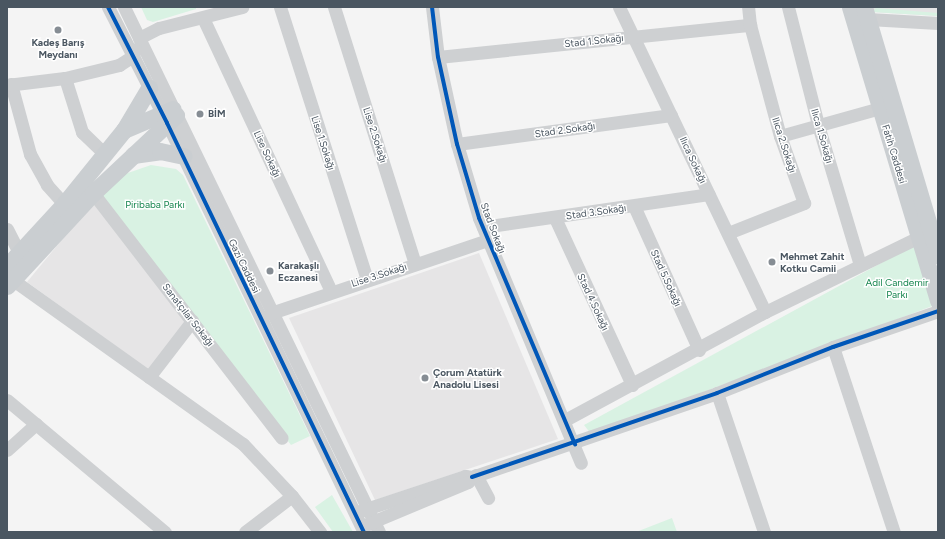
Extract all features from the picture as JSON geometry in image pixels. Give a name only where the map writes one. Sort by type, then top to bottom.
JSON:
[{"type":"main road","name":"Fatih Caddesi","points":[[850,7],[880,108],[938,255]]},
{"type":"main road","name":"Fatih Caddesi","points":[[866,13],[929,233],[938,301]]},
{"type":"main road","points":[[9,277],[19,253],[64,204],[124,130],[150,88]]},
{"type":"main road","points":[[124,130],[170,115]]},
{"type":"main road","points":[[9,277],[133,155],[170,115]]},
{"type":"main road","points":[[133,155],[160,151],[183,156]]},
{"type":"street","name":"Gazi Caddesi","points":[[108,7],[150,88],[170,115],[271,313],[361,511],[363,530]]},
{"type":"street","name":"Gazi Caddesi","points":[[124,7],[139,38],[170,115],[183,156],[361,511],[376,526]]},
{"type":"street","name":"Lise 1.Sokağı","points":[[280,7],[367,279]]},
{"type":"street","name":"Lise 2.Sokağı","points":[[334,7],[416,264]]},
{"type":"street","name":"Stad Sokağı","points":[[432,7],[438,58],[457,144],[482,227],[565,420],[581,463]]},
{"type":"street","name":"Ilıca Sokağı","points":[[619,7],[765,312]]},
{"type":"street","name":"Ilıca 2.Sokağı","points":[[728,234],[804,203],[780,136],[750,25],[748,7]]},
{"type":"street","name":"Ilıca 1.Sokağı","points":[[788,7],[818,125],[860,265]]},
{"type":"street","points":[[64,204],[47,185],[30,154],[9,85],[65,78],[119,65],[133,56],[139,38],[151,30],[175,23],[184,23],[236,8]]},
{"type":"street","points":[[866,13],[938,23]]},
{"type":"street","name":"Lise Sokağı","points":[[203,18],[331,291]]},
{"type":"street","name":"Stad 1.Sokağı","points":[[438,58],[750,25]]},
{"type":"street","points":[[65,78],[82,132],[104,153]]},
{"type":"street","points":[[780,136],[880,108]]},
{"type":"street","name":"Stad 2.Sokağı","points":[[457,144],[672,115]]},
{"type":"street","name":"Sanatçılar Sokağı","points":[[93,193],[282,438]]},
{"type":"street","name":"Stad 3.Sokağı","points":[[482,227],[555,218],[709,194]]},
{"type":"street","name":"Stad 5.Sokağı","points":[[634,206],[699,350]]},
{"type":"street","name":"Stad 4.Sokağı","points":[[555,218],[632,385]]},
{"type":"street","points":[[7,229],[19,253]]},
{"type":"street","points":[[565,420],[699,350],[765,312],[929,233]]},
{"type":"street","name":"Lise 3.Sokağı","points":[[271,313],[331,291],[488,240]]},
{"type":"street","points":[[9,277],[243,444],[292,496],[320,532]]},
{"type":"street","points":[[361,511],[465,476],[474,476],[575,444],[717,393],[833,347],[938,311]]},
{"type":"street","points":[[149,377],[192,321]]},
{"type":"street","points":[[833,347],[894,532]]},
{"type":"street","points":[[717,393],[764,532]]},
{"type":"street","points":[[7,400],[165,532]]},
{"type":"street","points":[[7,450],[36,424]]},
{"type":"street","points":[[474,476],[488,498]]},
{"type":"street","points":[[363,530],[376,526],[468,482],[474,476]]},
{"type":"street","points":[[245,532],[292,496]]},
{"type":"shaded area","points":[[871,7],[938,7],[938,16],[872,12]]},
{"type":"shaded area","points":[[94,201],[189,321],[150,371],[27,282]]},
{"type":"shaded area","name":"Çorum Atatürk Anadolu Lisesi","points":[[479,253],[558,439],[375,500],[289,318]]},
{"type":"green space","points":[[141,7],[196,7],[196,9],[153,22],[147,20]]},
{"type":"green space","points":[[876,8],[938,13],[938,16],[872,12]]},
{"type":"green space","name":"Piribaba Parkı","points":[[151,165],[176,169],[183,175],[310,436],[291,445],[99,195],[125,174]]},
{"type":"green space","name":"Adil Candemir Parkı","points":[[916,244],[935,305],[591,434],[584,425]]},
{"type":"green space","points":[[332,495],[353,532],[333,532],[315,507]]},
{"type":"green space","points":[[672,518],[677,532],[636,532]]},
{"type":"cycle path","points":[[108,7],[167,123],[364,532]]},
{"type":"cycle path","points":[[432,7],[438,57],[457,144],[479,218],[575,444]]},
{"type":"cycle path","points":[[472,477],[717,393],[833,347],[938,311]]},
{"type":"place","name":"Kadeş Barış Meydanı","points":[[58,30]]},
{"type":"place","name":"BİM","points":[[200,114]]},
{"type":"place","name":"Mehmet Zahit Kotku Camii","points":[[772,262]]},
{"type":"place","name":"Karakaşlı Eczanesi","points":[[270,271]]},
{"type":"place","name":"Çorum Atatürk Anadolu Lisesi","points":[[425,378]]}]
